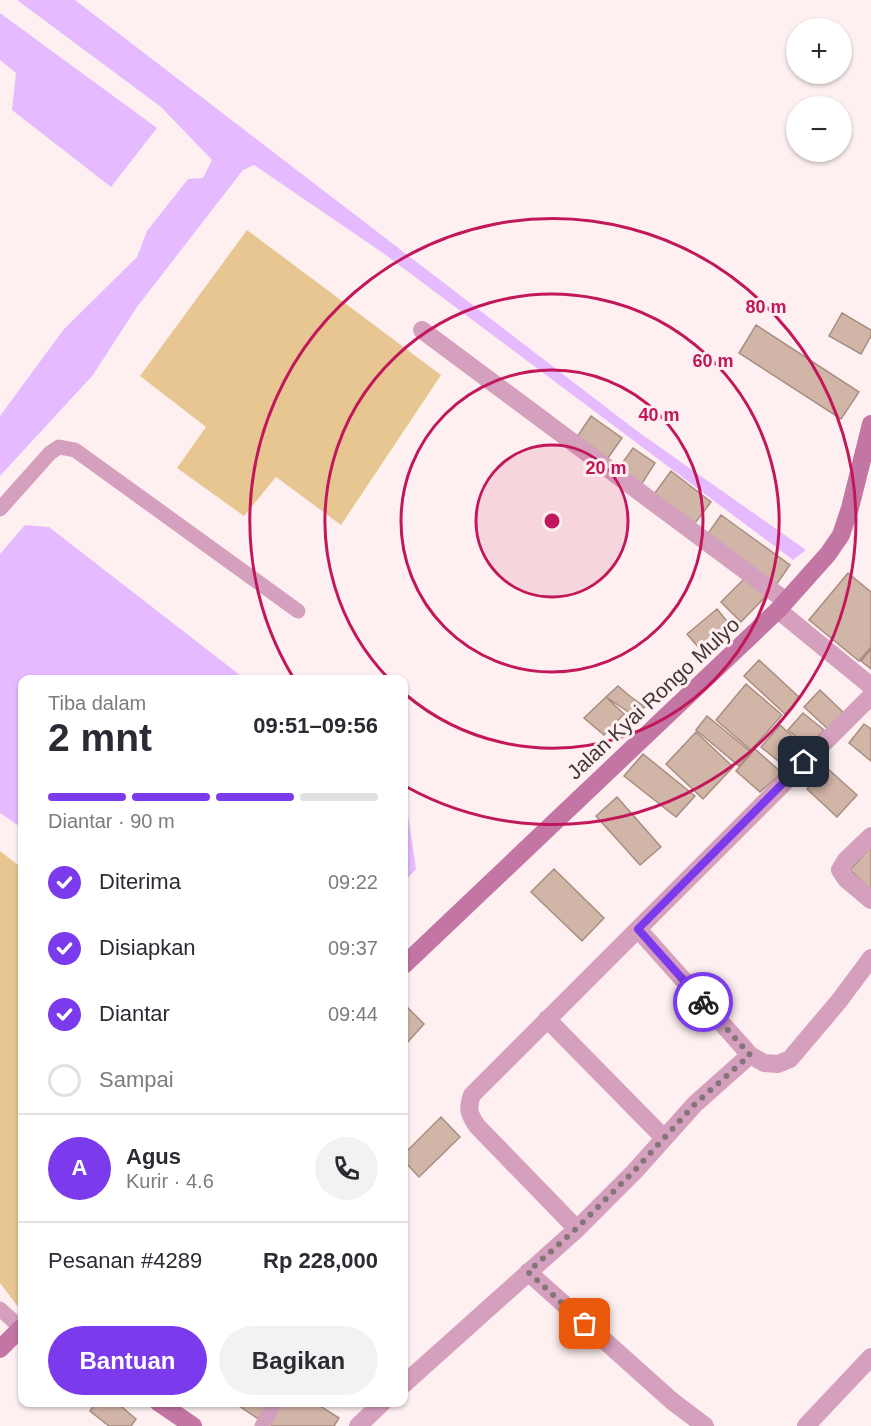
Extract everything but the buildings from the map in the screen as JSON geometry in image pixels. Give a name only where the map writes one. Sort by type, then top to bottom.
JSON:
[{"type":"street","points":[[422,330],[782,606],[871,686]]},
{"type":"street","name":"Jalan Kyai Rongo Mulyo","points":[[408,961],[782,606],[828,554],[841,535],[850,508],[871,424]]},
{"type":"street","points":[[577,1228],[477,1126],[471,1116],[469,1106],[472,1095],[871,696]]},
{"type":"street","points":[[871,836],[840,870],[846,879],[871,900]]},
{"type":"street","points":[[638,929],[750,1055],[764,1062],[778,1064],[790,1059],[839,1001],[871,958]]},
{"type":"street","points":[[548,1020],[664,1138]]},
{"type":"street","points":[[408,1380],[577,1228],[634,1171],[695,1104],[750,1055]]},
{"type":"street","points":[[528,1272],[672,1401],[705,1426]]},
{"type":"street","points":[[0,1349],[18,1332]]},
{"type":"street","points":[[806,1426],[871,1357]]},
{"type":"street","points":[[165,1407],[193,1426]]},
{"type":"street","points":[[358,1426],[378,1407]]},
{"type":"lane","points":[[0,509],[50,453],[59,447],[75,450],[298,612]]},
{"type":"lane","points":[[0,1309],[18,1325]]},
{"type":"lane","points":[[262,1426],[272,1407]]},
{"type":"shaded area","points":[[17,0],[75,0],[637,431],[806,550],[793,560],[383,253],[254,165],[243,170],[137,307],[93,375],[0,476],[0,416],[64,329],[137,257],[147,231],[188,179],[203,178],[212,160],[161,107]]},
{"type":"shaded area","points":[[0,13],[157,128],[111,187],[12,110],[16,73],[0,60]]},
{"type":"shaded area","points":[[247,230],[441,375],[341,525],[276,477],[244,516],[177,468],[206,427],[140,376]]},
{"type":"shaded area","points":[[25,525],[49,527],[240,675],[18,675],[18,825],[0,813],[0,554]]},
{"type":"shaded area","points":[[408,815],[416,869],[408,878]]},
{"type":"shaded area","points":[[0,851],[18,865],[18,1307],[0,1283]]},
{"type":"way so far","points":[[585,1324],[528,1272],[577,1228],[634,1171],[695,1104],[750,1055],[703,1002]]},
{"type":"route","points":[[703,1002],[638,929],[804,762]]}]
